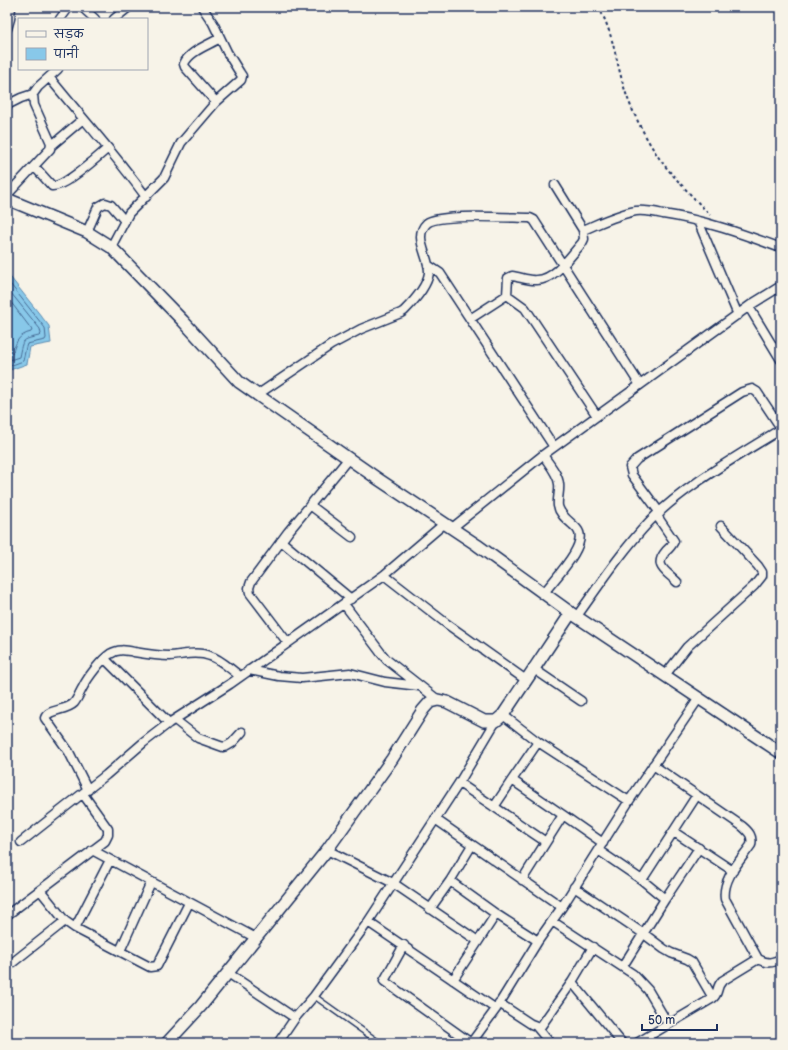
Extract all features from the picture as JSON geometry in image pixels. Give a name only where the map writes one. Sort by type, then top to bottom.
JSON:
[{"type":"street","points":[[7,29],[11,7]]},
{"type":"street","points":[[61,18],[69,7]]},
{"type":"street","points":[[82,7],[94,18]]},
{"type":"street","points":[[115,18],[129,7]]},
{"type":"street","points":[[111,247],[129,213],[164,178],[181,143],[216,102],[241,80],[242,76],[227,52],[213,23],[202,7]]},
{"type":"street","points":[[216,102],[184,64],[186,60],[194,53],[220,38]]},
{"type":"street","points":[[7,106],[21,98],[33,94],[57,70]]},
{"type":"street","points":[[49,77],[121,163],[146,197]]},
{"type":"street","points":[[33,94],[34,105],[50,140],[51,146]]},
{"type":"street","points":[[7,195],[50,149],[51,146],[83,119]]},
{"type":"street","points":[[34,166],[52,186],[55,186],[73,176],[108,148]]},
{"type":"street","points":[[507,295],[508,278],[512,276],[539,280],[553,274],[563,265],[584,239],[583,230],[556,184]]},
{"type":"street","points":[[7,199],[87,232],[111,247],[183,320],[239,382],[574,614],[781,753]]},
{"type":"street","points":[[87,232],[98,207],[105,202],[111,205],[124,220]]},
{"type":"street","points":[[583,230],[619,216],[644,211],[678,216],[698,221],[781,248]]},
{"type":"street","points":[[257,395],[331,345],[361,329],[401,313],[411,304],[427,282],[429,273],[421,241],[423,228],[428,223],[442,218],[501,217],[530,218],[534,220],[640,385]]},
{"type":"street","points":[[698,221],[738,314]]},
{"type":"street","points":[[428,265],[440,273],[554,447]]},
{"type":"street","points":[[21,842],[172,722],[348,601],[543,455],[738,314],[781,286]]},
{"type":"street","points":[[470,319],[507,295]]},
{"type":"street","points":[[507,295],[525,308],[597,416]]},
{"type":"street","points":[[749,307],[781,360]]},
{"type":"street","points":[[282,1042],[295,1018],[314,996],[368,922],[499,718],[574,614],[637,536],[658,514],[678,497],[781,429],[757,392],[752,389],[742,392],[637,459],[630,467],[632,475],[658,514],[671,534],[674,541],[673,545],[659,561],[660,565],[677,582]]},
{"type":"street","points":[[543,455],[558,478],[558,506],[560,511],[580,533],[579,546],[574,555],[544,593]]},
{"type":"street","points":[[288,643],[250,593],[249,588],[251,582],[281,541],[349,458]]},
{"type":"street","points":[[310,504],[352,537]]},
{"type":"street","points":[[665,675],[687,647],[754,586],[762,576],[762,572],[758,566],[720,526]]},
{"type":"street","points":[[281,541],[348,601],[380,653],[419,686],[438,700],[447,702],[484,721],[499,718],[630,801]]},
{"type":"street","points":[[384,575],[447,624],[526,680]]},
{"type":"street","points":[[7,915],[105,841],[108,835],[108,829],[85,792],[69,752],[45,718],[46,715],[65,709],[71,705],[78,697],[84,685],[105,659],[115,651],[122,650],[154,655],[209,655],[240,676]]},
{"type":"street","points":[[105,659],[172,722],[198,738],[222,747],[232,743],[242,732]]},
{"type":"street","points":[[534,669],[581,701]]},
{"type":"street","points":[[249,670],[279,676],[302,678],[350,673],[385,682],[419,686]]},
{"type":"street","points":[[404,945],[384,981],[471,1043],[498,1006],[538,941],[562,907],[653,765],[699,698]]},
{"type":"street","points":[[167,1043],[201,1006],[327,850],[392,759],[423,710],[430,702],[438,700]]},
{"type":"street","points":[[494,808],[538,742]]},
{"type":"street","points":[[653,765],[750,832],[752,839],[751,845],[724,888],[725,899],[758,959],[771,963],[781,959]]},
{"type":"street","points":[[512,780],[562,815],[665,899]]},
{"type":"street","points":[[458,783],[546,842]]},
{"type":"street","points":[[642,880],[697,795]]},
{"type":"street","points":[[522,880],[562,815]]},
{"type":"street","points":[[435,819],[562,907]]},
{"type":"street","points":[[674,832],[733,872]]},
{"type":"street","points":[[430,909],[450,881],[472,845]]},
{"type":"street","points":[[623,966],[699,848]]},
{"type":"street","points":[[92,850],[256,938]]},
{"type":"street","points":[[327,850],[393,883],[478,941]]},
{"type":"street","points":[[75,928],[110,860]]},
{"type":"street","points":[[450,881],[496,914],[538,941]]},
{"type":"street","points":[[120,952],[151,882]]},
{"type":"street","points":[[574,887],[664,949],[687,958],[692,962],[713,998]]},
{"type":"street","points":[[40,890],[65,920],[75,928],[150,967],[157,966],[189,903]]},
{"type":"street","points":[[453,980],[496,914]]},
{"type":"street","points":[[7,967],[65,920]]},
{"type":"street","points":[[552,921],[623,966],[640,981],[648,990],[668,1024]]},
{"type":"street","points":[[368,922],[404,945],[453,980],[536,1026],[550,1043]]},
{"type":"street","points":[[536,1026],[539,1027],[544,1023],[572,982],[593,947]]},
{"type":"street","points":[[637,1043],[713,998],[722,981],[758,959]]},
{"type":"street","points":[[228,973],[295,1018]]},
{"type":"street","points":[[572,982],[622,1043]]},
{"type":"lane","points":[[314,996],[380,1043]]},
{"type":"path","points":[[598,7],[608,26],[628,100],[646,136],[665,165],[722,228]]},
{"type":"water","points":[[7,273],[49,326],[51,343],[30,347],[27,364],[7,371]]},
{"type":"tunnel","points":[[476,1035],[488,1043]]}]
